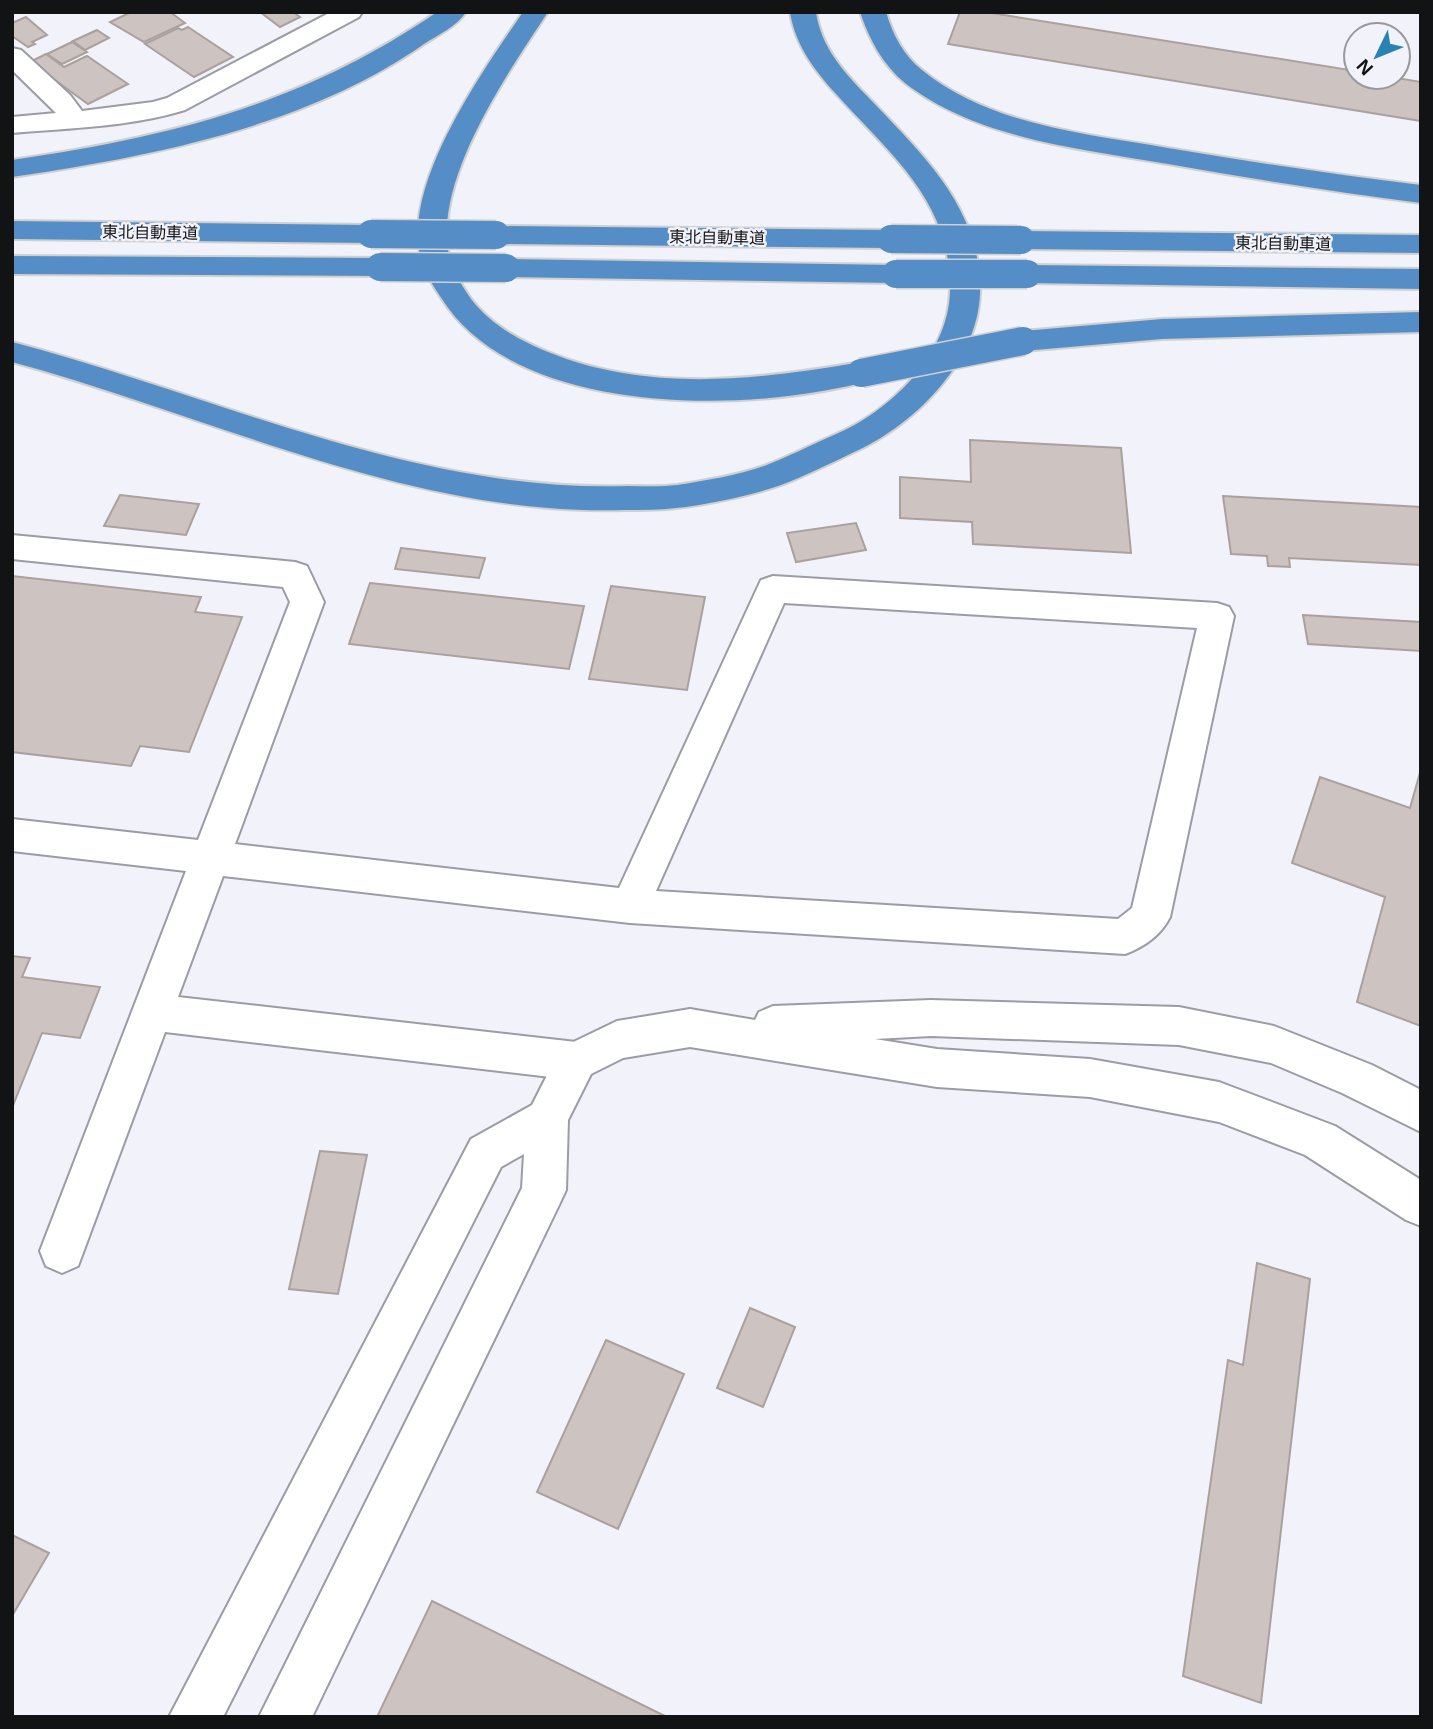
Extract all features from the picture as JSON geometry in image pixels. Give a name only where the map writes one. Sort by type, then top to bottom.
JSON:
[{"type":"highway","points":[[12,169],[155,144],[270,109],[369,66],[454,12]]},
{"type":"highway","points":[[536,12],[499,66],[446,169],[432,238],[436,263],[465,311],[484,331],[546,365],[582,377],[638,388],[749,389],[798,385],[1023,341],[1162,329],[1421,321]]},
{"type":"highway","points":[[12,352],[109,379],[341,456],[473,488],[587,500],[694,495],[742,486],[824,458],[907,404],[929,378],[955,338],[966,298],[964,252],[953,215],[936,188],[908,153],[828,69],[808,39],[803,12]]},
{"type":"highway","points":[[873,12],[878,33],[889,52],[906,70],[945,96],[991,115],[1070,138],[1121,148],[1229,167],[1421,194]]},
{"type":"highway","name":"東北自動車道","points":[[12,230],[1421,244]]},
{"type":"highway","name":"東北自動車道","points":[[12,265],[1421,279]]},
{"type":"street","points":[[12,125],[75,121],[157,110],[176,104],[350,12]]},
{"type":"street","points":[[12,56],[61,101],[75,121]]},
{"type":"street","points":[[12,547],[295,575],[307,602],[62,1251]]},
{"type":"street","points":[[12,835],[630,906],[1125,936],[1150,917],[1217,616],[773,589],[630,906]]},
{"type":"street","points":[[152,1012],[576,1061],[617,1040],[690,1028],[931,1018],[1179,1026],[1275,1045],[1357,1079],[1421,1112]]},
{"type":"street","points":[[690,1028],[937,1068],[1090,1078],[1219,1102],[1320,1140],[1421,1205]]},
{"type":"street","points":[[285,1717],[544,1190],[547,1119],[576,1061]]},
{"type":"street","points":[[195,1717],[486,1153],[547,1119]]},
{"type":"building","points":[[131,12],[170,12],[185,23],[144,42],[110,22]]},
{"type":"building","points":[[260,12],[293,12],[300,17],[280,27]]},
{"type":"building","points":[[960,12],[985,12],[1342,69],[1342,91],[1412,91],[1412,80],[1421,82],[1421,121],[948,44]]},
{"type":"building","points":[[26,17],[47,35],[28,47],[12,36],[12,23]]},
{"type":"building","points":[[188,27],[233,57],[194,77],[145,44],[178,28],[182,30]]},
{"type":"building","points":[[97,30],[109,38],[85,50],[73,41]]},
{"type":"building","points":[[72,42],[87,52],[62,64],[47,54]]},
{"type":"building","points":[[46,54],[64,67],[87,56],[128,84],[88,104],[30,62]]},
{"type":"building","points":[[970,440],[1121,448],[1131,553],[973,544],[972,522],[900,518],[900,477],[971,482]]},
{"type":"building","points":[[120,495],[199,504],[186,535],[104,526]]},
{"type":"building","points":[[1223,496],[1421,507],[1421,565],[1289,558],[1290,567],[1268,566],[1267,556],[1231,554]]},
{"type":"building","points":[[856,523],[866,550],[796,562],[787,533]]},
{"type":"building","points":[[401,548],[485,558],[479,578],[395,569]]},
{"type":"building","points":[[12,576],[201,597],[195,612],[242,617],[189,752],[140,746],[131,766],[12,752]]},
{"type":"building","points":[[370,583],[584,606],[569,669],[349,644]]},
{"type":"building","points":[[611,586],[705,597],[687,690],[589,679]]},
{"type":"building","points":[[1303,615],[1421,622],[1421,651],[1308,644]]},
{"type":"building","points":[[1421,769],[1421,1026],[1357,1002],[1385,897],[1292,863],[1320,777],[1410,808]]},
{"type":"building","points":[[12,956],[30,958],[22,977],[100,987],[80,1038],[42,1033],[12,1108]]},
{"type":"building","points":[[320,1151],[367,1155],[338,1294],[289,1289]]},
{"type":"building","points":[[1257,1263],[1310,1279],[1261,1703],[1183,1676],[1228,1360],[1243,1365]]},
{"type":"building","points":[[750,1308],[795,1327],[763,1407],[717,1388]]},
{"type":"building","points":[[606,1340],[684,1374],[618,1529],[537,1492]]},
{"type":"building","points":[[12,1535],[49,1553],[12,1616]]},
{"type":"building","points":[[432,1601],[665,1716],[377,1717]]}]
